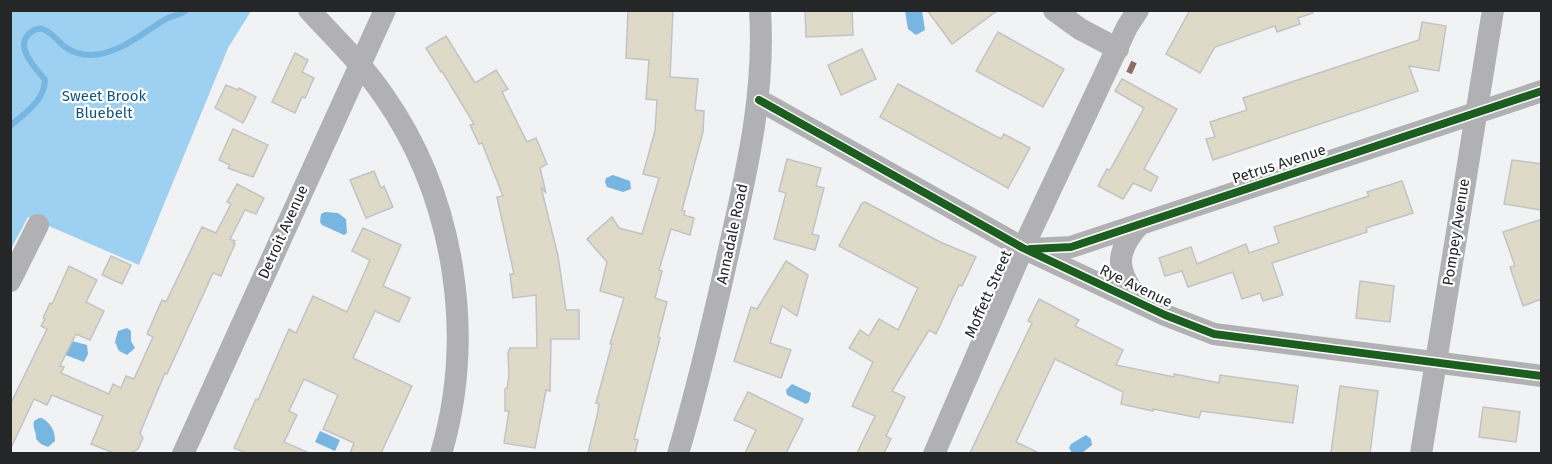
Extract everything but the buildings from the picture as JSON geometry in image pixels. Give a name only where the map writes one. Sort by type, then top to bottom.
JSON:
[{"type":"street","points":[[309,10],[359,63],[386,98],[410,139],[441,218],[451,261],[457,307],[457,356],[453,401],[441,453]]},
{"type":"street","name":"Detroit Avenue","points":[[183,453],[385,10]]},
{"type":"street","name":"Annadale Road","points":[[678,453],[717,306],[759,100],[762,42],[760,10]]},
{"type":"street","points":[[1054,10],[1080,29],[1118,49]]},
{"type":"street","name":"Moffett Street","points":[[934,453],[1023,248],[1127,27],[1138,10]]},
{"type":"street","name":"Pompey Avenue","points":[[1421,453],[1434,361],[1493,10]]},
{"type":"street","name":"Petrus Avenue","points":[[1023,248],[1071,247],[1542,92]]},
{"type":"street","name":"Rye Avenue","points":[[759,100],[1023,248],[1165,315],[1214,334],[1542,376]]},
{"type":"street","points":[[1140,224],[1128,236],[1120,265],[1127,283],[1142,304]]},
{"type":"street","points":[[10,281],[38,225]]},
{"type":"green space","name":"Sweet Brook Bluebelt","points":[[11,11],[251,11],[228,48],[139,265],[28,217],[11,249]]},
{"type":"shaded area","points":[[905,11],[922,11],[925,30],[916,35],[908,29]]},
{"type":"shaded area","points":[[613,175],[630,181],[631,189],[623,192],[607,187],[606,178]]},
{"type":"shaded area","points":[[338,213],[346,219],[347,233],[344,235],[322,225],[321,214]]},
{"type":"shaded area","points":[[127,328],[131,331],[131,341],[135,348],[127,355],[119,351],[115,342],[118,331]]},
{"type":"shaded area","points":[[68,340],[87,345],[88,354],[84,362],[63,354]]},
{"type":"shaded area","points":[[792,384],[811,393],[809,402],[806,404],[787,395],[786,390]]},
{"type":"shaded area","points":[[39,418],[48,423],[54,434],[55,441],[48,447],[36,439],[34,421]]},
{"type":"shaded area","points":[[320,431],[340,440],[335,451],[315,442]]},
{"type":"shaded area","points":[[1086,435],[1091,439],[1092,445],[1082,453],[1072,453],[1069,448],[1071,444]]},
{"type":"waterway","points":[[10,126],[33,106],[44,87],[45,80],[29,60],[24,47],[24,42],[32,31],[38,29],[48,31],[65,47],[77,53],[102,54],[121,47],[166,19],[187,10]]},
{"type":"marked path","points":[[1129,73],[1135,60]]},
{"type":"cycle path","points":[[1030,249],[1071,247],[1542,91]]},
{"type":"cycle path","points":[[759,100],[1023,248],[1165,315],[1214,334],[1542,376]]}]
